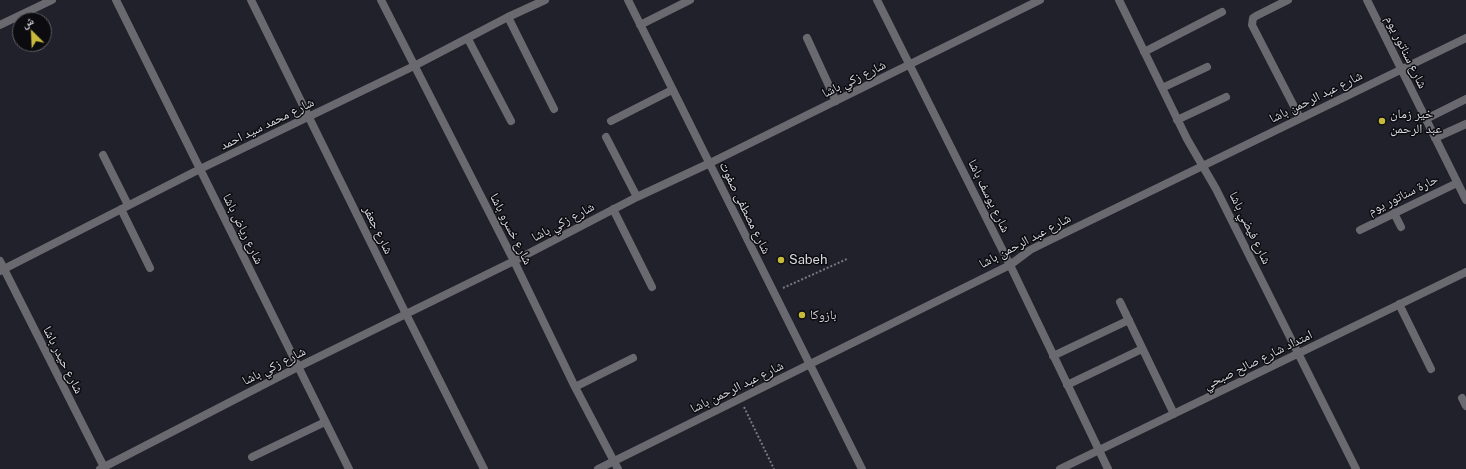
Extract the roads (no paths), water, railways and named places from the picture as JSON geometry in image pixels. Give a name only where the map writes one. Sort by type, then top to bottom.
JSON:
[{"type":"street","points":[[0,25],[52,0]]},
{"type":"street","name":"شارع رياض باشا","points":[[116,0],[349,469]]},
{"type":"street","name":"شارع جعفر","points":[[251,0],[484,469]]},
{"type":"street","name":"شارع خسرو باشا","points":[[381,0],[514,261],[575,387],[618,469]]},
{"type":"street","name":"شارع محمد سيد احمد","points":[[2,270],[200,169],[414,66],[508,16],[545,0]]},
{"type":"street","name":"شارع مصطفى صفوت","points":[[628,0],[862,469]]},
{"type":"street","points":[[640,25],[690,0]]},
{"type":"street","name":"شارع يوسف باشا","points":[[878,0],[1010,265],[1108,469]]},
{"type":"street","name":"شارع زكي باشا","points":[[103,468],[298,367],[514,261],[637,197],[910,65],[1024,3],[1040,0]]},
{"type":"street","name":"شارع فيضي باشا","points":[[1119,0],[1177,120],[1216,189],[1356,469]]},
{"type":"street","points":[[1288,0],[1253,18],[1252,25],[1300,118]]},
{"type":"street","name":"شارع سناتور يوم","points":[[1367,0],[1466,200]]},
{"type":"street","points":[[1144,52],[1222,12]]},
{"type":"street","points":[[508,16],[554,108]]},
{"type":"street","points":[[468,38],[511,121]]},
{"type":"street","points":[[807,38],[836,101]]},
{"type":"street","name":"شارع عبد الرحمن باشا","points":[[598,469],[1010,265],[1030,250],[1466,38]]},
{"type":"street","points":[[1162,88],[1207,67]]},
{"type":"street","points":[[611,121],[672,90]]},
{"type":"street","points":[[1177,120],[1226,97]]},
{"type":"street","points":[[1426,119],[1466,99]]},
{"type":"street","points":[[1435,138],[1466,124]]},
{"type":"street","points":[[606,137],[637,197]]},
{"type":"street","points":[[103,155],[150,268]]},
{"type":"street","name":"حارة سناتور يوم","points":[[1360,230],[1457,183]]},
{"type":"street","points":[[613,209],[652,287]]},
{"type":"street","points":[[1394,213],[1401,227]]},
{"type":"street","name":"شارع حيدر باشا","points":[[0,261],[2,270],[103,468]]},
{"type":"street","name":"امتداد شارع صالح صبحي","points":[[1060,469],[1466,272]]},
{"type":"street","points":[[1120,302],[1174,414]]},
{"type":"street","points":[[1399,304],[1431,369]]},
{"type":"street","points":[[1053,356],[1128,320]]},
{"type":"street","points":[[1067,385],[1142,348]]},
{"type":"street","points":[[575,387],[633,358]]},
{"type":"street","points":[[1462,398],[1466,406]]},
{"type":"street","points":[[252,457],[325,422]]},
{"type":"place","name":"خير زمان عبد الرحمن","points":[[1382,121]]},
{"type":"place","name":"Sabeh","points":[[781,260]]},
{"type":"place","name":"بازوكا","points":[[802,315]]}]
